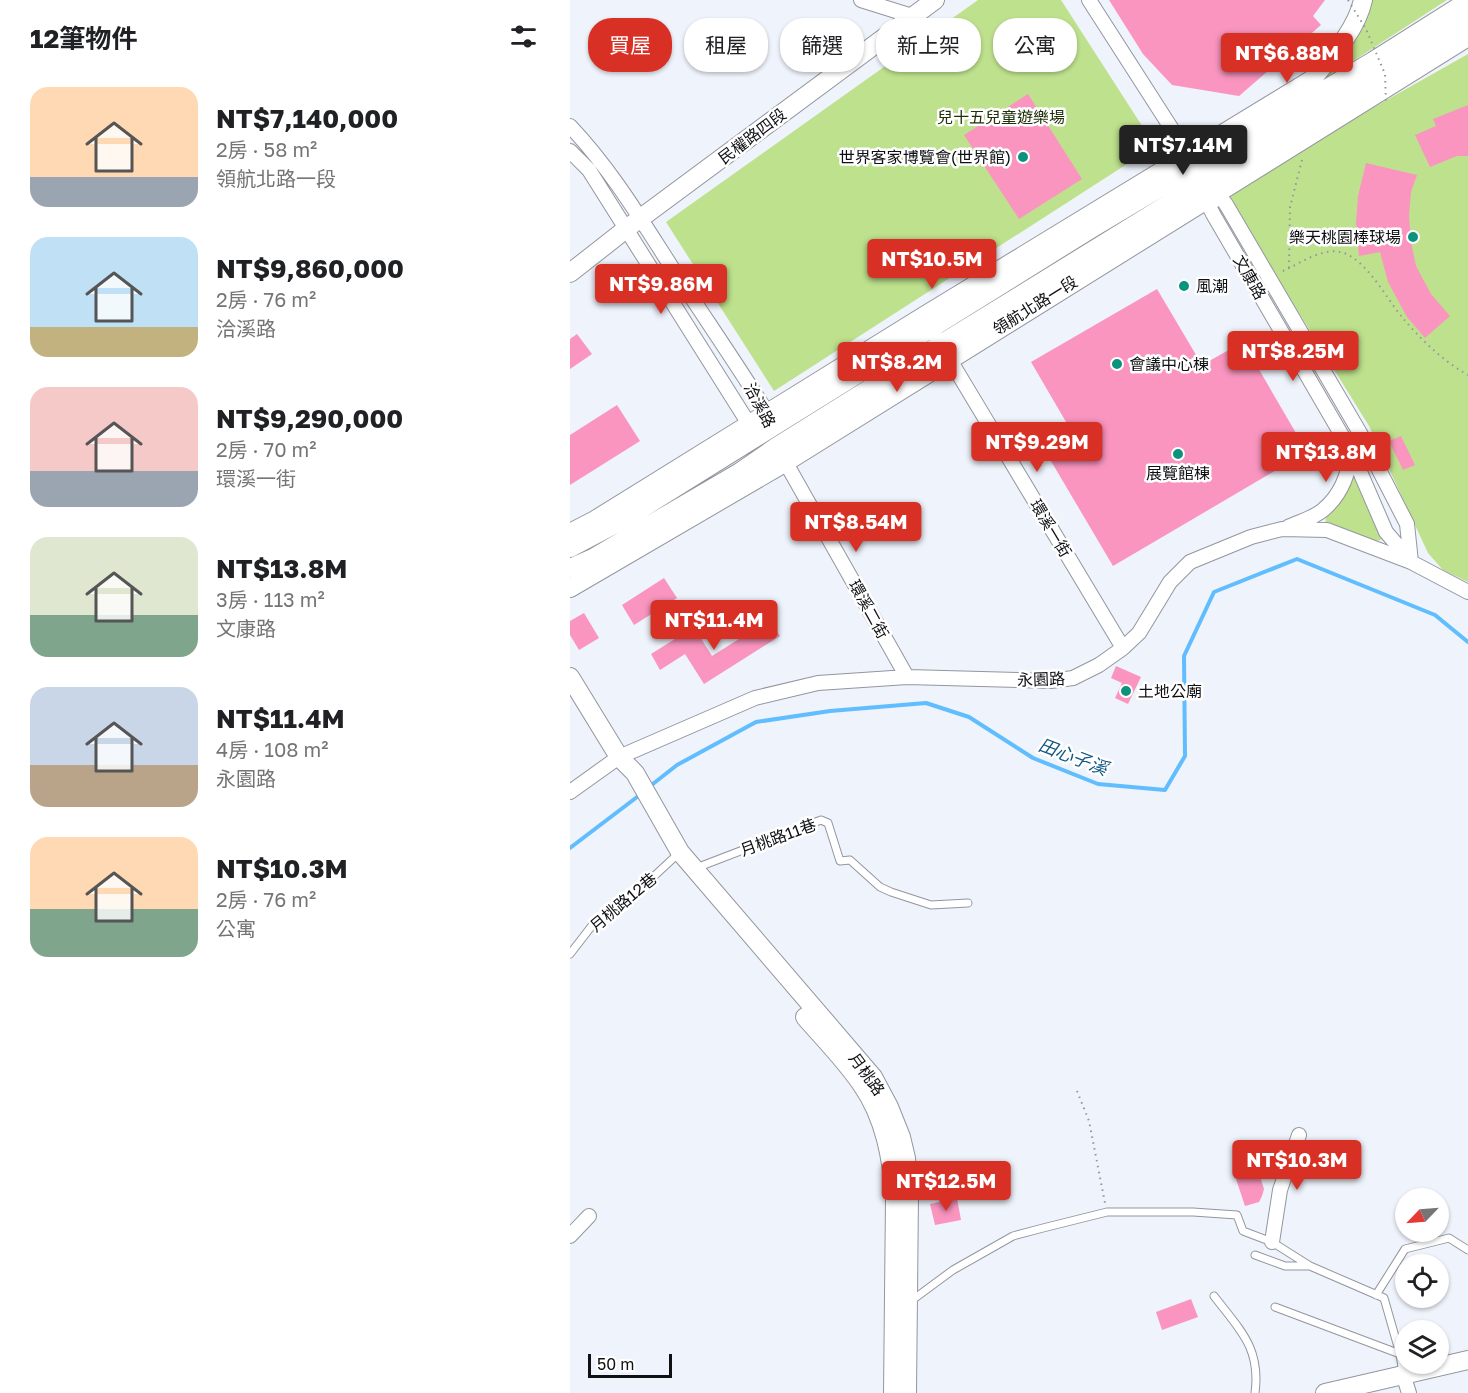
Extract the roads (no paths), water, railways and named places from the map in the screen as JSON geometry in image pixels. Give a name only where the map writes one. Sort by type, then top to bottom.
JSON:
[{"type":"street","points":[[861,0],[912,16]]},
{"type":"street","name":"民權路四段","points":[[570,273],[935,0]]},
{"type":"street","name":"文康路","points":[[1089,0],[1201,174],[1223,199],[1360,433],[1407,524],[1411,562]]},
{"type":"street","points":[[1239,122],[1298,107],[1304,89],[1343,42],[1363,0]]},
{"type":"street","name":"領航北路一段","points":[[570,588],[946,351],[1298,107],[1468,1]]},
{"type":"street","name":"領航北路一段","points":[[1201,174],[1468,19]]},
{"type":"street","name":"領航北路一段","points":[[570,533],[753,430],[928,322],[1201,174],[1468,38]]},
{"type":"street","name":"領航北路一段","points":[[1201,174],[1239,122],[1311,80]]},
{"type":"street","name":"洽溪路","points":[[570,126],[613,178],[633,224],[753,430],[781,454]]},
{"type":"street","name":"洽溪路","points":[[570,151],[589,170],[633,224],[771,419],[781,454]]},
{"type":"street","name":"文康路","points":[[1201,174],[1213,214],[1351,451],[1386,532],[1411,562]]},
{"type":"street","name":"環溪一街","points":[[928,322],[1122,648]]},
{"type":"street","name":"領航北路一段","points":[[570,548],[626,519],[753,430]]},
{"type":"street","points":[[1282,529],[1322,512],[1338,493],[1349,473],[1351,451],[1360,433]]},
{"type":"street","name":"領航北路一段","points":[[570,568],[593,558],[740,472],[781,454]]},
{"type":"street","name":"環溪二街","points":[[781,454],[907,677]]},
{"type":"street","name":"永園路","points":[[570,792],[619,757],[755,698],[818,683],[907,677],[1051,681],[1073,678],[1099,665],[1139,633],[1170,582],[1190,562],[1251,537],[1282,529],[1326,530],[1411,562],[1468,592]]},
{"type":"street","points":[[570,677],[619,757]]},
{"type":"street","name":"月桃路","points":[[619,757],[676,856],[811,1015],[873,1077],[889,1107],[901,1137],[906,1158],[909,1196],[907,1393]]},
{"type":"street","name":"月桃路","points":[[676,856],[694,868],[811,1015],[862,1085],[877,1113],[887,1140],[895,1199],[893,1393]]},
{"type":"street","points":[[1272,1242],[1280,1190],[1299,1135]]},
{"type":"street","points":[[570,1236],[589,1216]]},
{"type":"street","points":[[1449,1364],[1468,1360]]},
{"type":"street","points":[[1325,1393],[1403,1374],[1409,1393]]},
{"type":"lane","name":"月桃路11巷","points":[[694,868],[821,820],[828,823],[840,861],[850,860],[880,887],[931,905],[968,903]]},
{"type":"lane","name":"月桃路12巷","points":[[570,954],[594,922],[637,892],[676,856]]},
{"type":"lane","points":[[909,1302],[953,1270],[1012,1236],[1107,1212],[1193,1212],[1237,1215],[1243,1231],[1272,1242],[1310,1266],[1384,1298],[1395,1336]]},
{"type":"lane","points":[[1376,1295],[1406,1249],[1449,1238],[1468,1250]]},
{"type":"lane","points":[[1255,1255],[1285,1266],[1310,1266]]},
{"type":"lane","points":[[1215,1296],[1249,1343],[1257,1374],[1256,1393]]},
{"type":"lane","points":[[1275,1307],[1395,1352]]},
{"type":"waterway","name":"田心子溪","points":[[649,787],[677,765],[756,722],[830,711],[926,703],[969,717],[1033,758],[1098,784],[1165,790],[1185,756],[1184,656],[1214,592],[1297,559],[1435,615],[1468,642]]},
{"type":"waterway","name":"田心子溪","points":[[570,848],[641,794]]},
{"type":"place","name":"世界客家博覽會(世界館)","points":[[1023,157]]},
{"type":"place","name":"樂天桃園棒球場","points":[[1413,237]]},
{"type":"place","name":"風潮","points":[[1184,286]]},
{"type":"place","name":"會議中心棟","points":[[1117,364]]},
{"type":"place","name":"展覽館棟","points":[[1178,454]]},
{"type":"place","name":"土地公廟","points":[[1126,691]]},
{"type":"park label","name":"兒十五兒童遊樂場","points":[[1001,117]]}]
